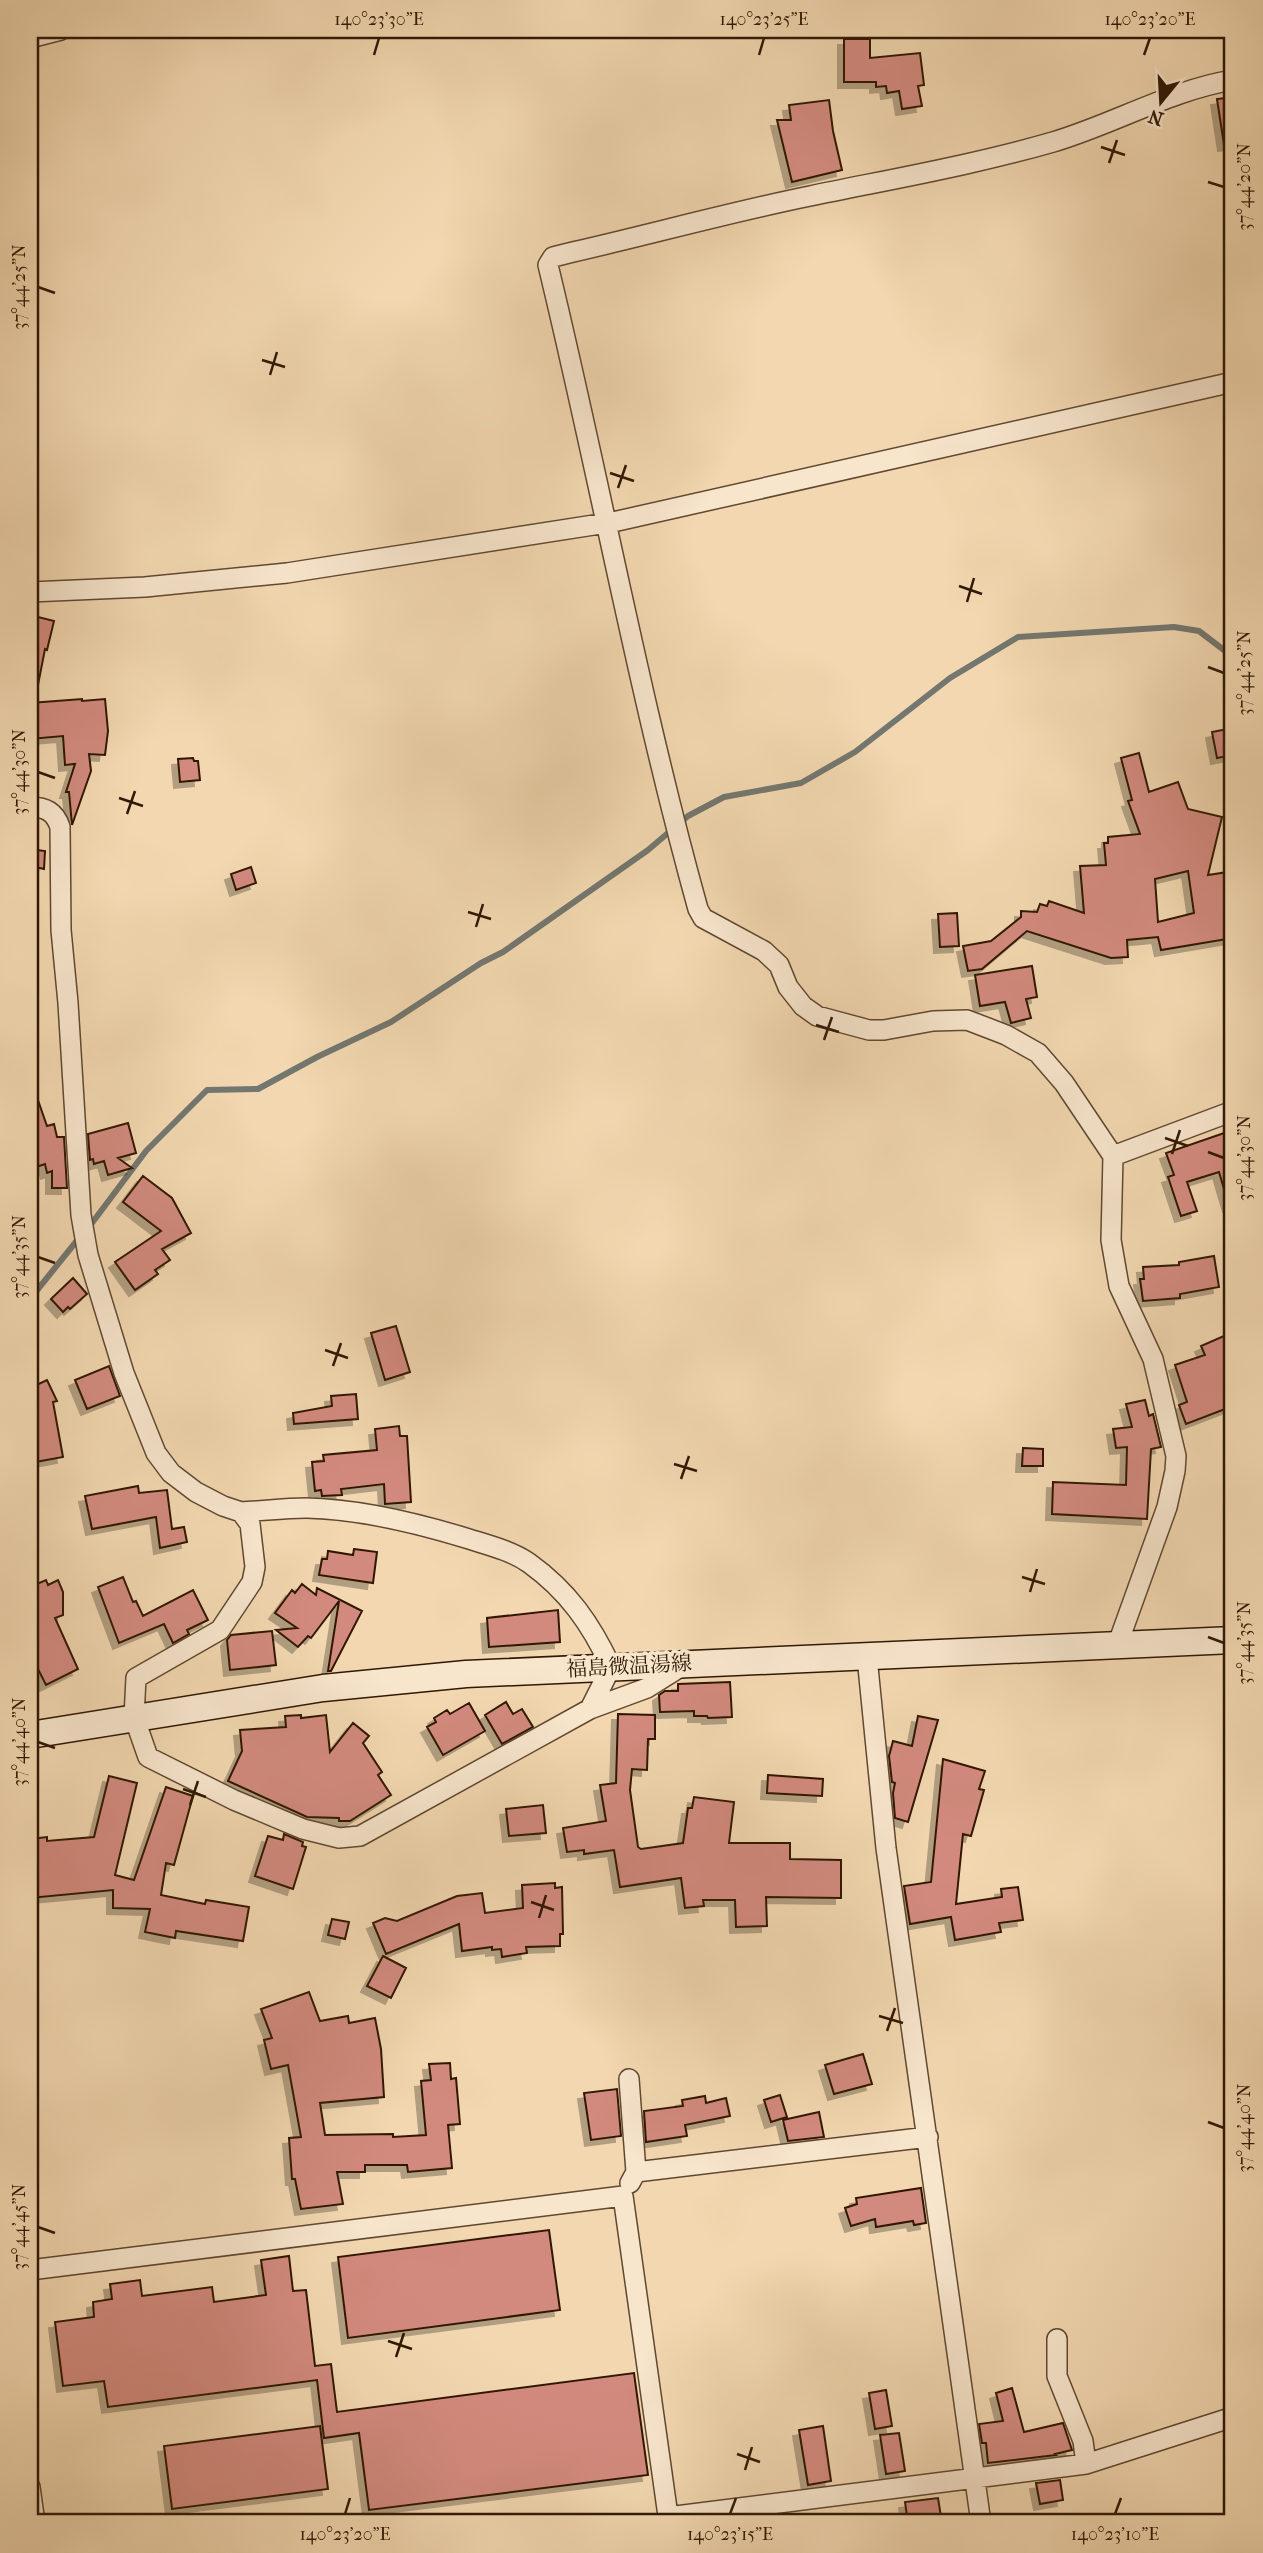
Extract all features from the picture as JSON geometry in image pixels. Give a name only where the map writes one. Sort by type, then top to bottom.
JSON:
[{"type":"main road","name":"福島微温湯線","points":[[30,1735],[323,1688],[466,1674],[1233,1640]]},
{"type":"street","points":[[30,38],[61,30]]},
{"type":"street","points":[[1117,1646],[1167,1507],[1176,1455],[1153,1359],[1119,1286],[1111,1240],[1113,1156],[1064,1083],[1038,1053],[1006,1035],[967,1020],[933,1021],[869,1030],[817,1016],[803,1006],[788,987],[779,965],[764,951],[703,918],[680,845],[651,727],[548,265],[553,257],[810,196],[980,161],[1055,141],[1205,84],[1233,80]]},
{"type":"street","points":[[30,592],[145,587],[287,573],[605,524],[1233,382]]},
{"type":"street","points":[[30,807],[50,811],[60,827],[61,930],[81,1215],[88,1255],[124,1373],[156,1452],[171,1473],[196,1492],[241,1512],[306,1508],[365,1513],[437,1529],[490,1545],[526,1561],[575,1605],[595,1633],[611,1667],[590,1709]]},
{"type":"street","points":[[1113,1156],[1233,1111]]},
{"type":"street","points":[[241,1512],[250,1524],[255,1567],[252,1582],[220,1630],[136,1678],[134,1717],[148,1756],[246,1805],[303,1829],[339,1838],[360,1836],[590,1709],[647,1688],[685,1663]]},
{"type":"street","points":[[867,1657],[886,1848],[929,2137],[981,2523]]},
{"type":"street","points":[[629,2079],[636,2172],[623,2196],[668,2520],[1086,2463],[1233,2417]]},
{"type":"street","points":[[636,2172],[929,2137]]},
{"type":"street","points":[[30,2270],[623,2196]]},
{"type":"street","points":[[1058,2339],[1057,2376],[1078,2426],[1086,2453],[1086,2463]]},
{"type":"street","points":[[30,2487],[34,2523]]},
{"type":"building","points":[[844,39],[870,39],[870,58],[920,53],[924,85],[918,86],[922,106],[902,109],[899,91],[887,93],[886,86],[876,87],[876,82],[844,82]]},
{"type":"building","points":[[1233,97],[1233,144],[1224,145],[1217,99]]},
{"type":"building","points":[[829,100],[842,170],[792,182],[777,120],[791,120],[789,105]]},
{"type":"building","points":[[30,615],[54,621],[38,685],[30,684]]},
{"type":"building","points":[[105,699],[108,731],[105,755],[89,754],[91,771],[72,825],[69,792],[66,792],[75,764],[65,765],[63,736],[30,739],[30,703]]},
{"type":"building","points":[[1233,728],[1233,755],[1217,758],[1212,732]]},
{"type":"building","points":[[1139,753],[1149,792],[1178,782],[1188,809],[1222,817],[1208,875],[1228,872],[1233,902],[1233,938],[1161,950],[1158,937],[1127,940],[1128,957],[1111,958],[1027,931],[982,969],[968,971],[963,946],[991,941],[1021,917],[1021,911],[1037,912],[1040,904],[1047,906],[1049,901],[1084,913],[1080,866],[1106,865],[1104,843],[1108,843],[1108,837],[1140,834],[1128,801],[1132,800],[1121,758]],"holes":[[[1188,871],[1194,913],[1158,922],[1155,879]]]},
{"type":"building","points":[[193,758],[198,761],[200,780],[180,782],[178,759]]},
{"type":"building","points":[[30,849],[45,851],[44,869],[30,866]]},
{"type":"building","points":[[251,867],[256,883],[236,890],[231,874]]},
{"type":"building","points":[[957,913],[959,946],[940,947],[938,914]]},
{"type":"building","points":[[1032,966],[1037,997],[1026,999],[1031,1018],[1011,1023],[1005,1002],[980,1006],[975,975]]},
{"type":"building","points":[[32,1083],[47,1126],[54,1124],[57,1137],[64,1137],[67,1188],[52,1188],[52,1171],[47,1173],[45,1164],[30,1169]]},
{"type":"building","points":[[128,1123],[136,1153],[118,1158],[132,1168],[108,1175],[104,1161],[94,1164],[93,1159],[90,1160],[88,1134]]},
{"type":"building","points":[[1233,1130],[1233,1206],[1229,1206],[1219,1172],[1187,1182],[1197,1211],[1181,1216],[1168,1177],[1174,1175],[1166,1153]]},
{"type":"building","points":[[143,1176],[172,1198],[191,1233],[162,1249],[170,1260],[155,1270],[158,1274],[135,1290],[115,1262],[161,1231],[123,1202]]},
{"type":"building","points":[[1214,1256],[1219,1287],[1180,1294],[1180,1298],[1143,1301],[1140,1279],[1144,1279],[1143,1267],[1179,1265],[1179,1262]]},
{"type":"building","points":[[73,1278],[87,1294],[63,1312],[51,1299]]},
{"type":"building","points":[[396,1326],[410,1372],[385,1380],[371,1333]]},
{"type":"building","points":[[1233,1332],[1233,1366],[1227,1369],[1233,1387],[1233,1406],[1186,1424],[1179,1405],[1187,1402],[1175,1365],[1205,1355],[1201,1346]]},
{"type":"building","points":[[109,1366],[120,1396],[87,1409],[75,1380]]},
{"type":"building","points":[[47,1380],[57,1401],[53,1402],[63,1457],[30,1463],[30,1388]]},
{"type":"building","points":[[356,1394],[358,1419],[294,1424],[293,1413],[332,1406],[331,1396]]},
{"type":"building","points":[[1145,1400],[1149,1416],[1153,1414],[1161,1447],[1151,1449],[1147,1519],[1052,1514],[1053,1482],[1126,1485],[1127,1447],[1116,1448],[1113,1429],[1132,1427],[1126,1404]]},
{"type":"building","points":[[399,1426],[400,1436],[407,1436],[411,1502],[385,1504],[384,1484],[341,1489],[342,1495],[322,1496],[321,1490],[315,1491],[312,1462],[324,1461],[323,1455],[377,1450],[375,1429]]},
{"type":"building","points":[[1023,1448],[1043,1449],[1043,1466],[1022,1466]]},
{"type":"building","points":[[138,1486],[139,1493],[167,1490],[172,1529],[184,1527],[187,1542],[160,1548],[156,1517],[92,1529],[85,1496]]},
{"type":"building","points":[[354,1549],[377,1552],[373,1583],[319,1575],[322,1559],[327,1559],[328,1551],[353,1555]]},
{"type":"building","points":[[123,1577],[133,1602],[136,1601],[143,1616],[193,1590],[208,1620],[187,1630],[189,1634],[173,1643],[164,1624],[119,1643],[98,1587]]},
{"type":"building","points":[[46,1580],[48,1585],[58,1580],[63,1592],[63,1615],[55,1618],[78,1669],[46,1685],[35,1663],[30,1665],[30,1631],[36,1628],[30,1614],[30,1587]]},
{"type":"building","points":[[302,1584],[316,1595],[317,1588],[362,1611],[331,1671],[328,1671],[339,1601],[311,1638],[308,1636],[298,1647],[276,1630],[297,1628],[275,1613],[292,1590],[295,1593]]},
{"type":"building","points":[[558,1610],[560,1642],[489,1647],[487,1618]]},
{"type":"building","points":[[272,1631],[276,1665],[230,1670],[227,1640],[231,1635]]},
{"type":"building","points":[[730,1682],[732,1717],[694,1716],[694,1711],[660,1712],[659,1695],[665,1691],[678,1691],[678,1684]]},
{"type":"building","points":[[506,1702],[513,1714],[522,1709],[533,1727],[502,1744],[485,1715]]},
{"type":"building","points":[[469,1703],[485,1731],[443,1755],[427,1727],[436,1722],[434,1718],[447,1710],[450,1714]]},
{"type":"building","points":[[618,1714],[655,1715],[655,1739],[648,1739],[647,1770],[632,1769],[630,1790],[638,1847],[641,1849],[683,1843],[688,1808],[692,1808],[694,1797],[734,1802],[729,1843],[790,1843],[790,1859],[841,1860],[841,1898],[766,1897],[767,1926],[736,1927],[735,1900],[703,1900],[704,1906],[685,1908],[681,1878],[620,1887],[614,1850],[584,1854],[584,1850],[567,1852],[563,1828],[606,1821],[600,1785],[616,1783]]},
{"type":"building","points":[[301,1715],[301,1718],[326,1715],[330,1752],[353,1723],[369,1736],[363,1743],[382,1772],[378,1775],[391,1795],[350,1821],[339,1821],[339,1818],[307,1817],[228,1781],[242,1751],[240,1730],[286,1727],[285,1716]]},
{"type":"building","points":[[918,1716],[938,1720],[908,1822],[895,1818],[895,1783],[892,1782],[889,1756],[893,1741],[912,1746]]},
{"type":"building","points":[[943,1759],[985,1771],[979,1789],[984,1790],[971,1836],[963,1834],[956,1904],[1002,1897],[1001,1889],[1018,1887],[1023,1920],[999,1923],[1001,1932],[955,1940],[951,1917],[910,1924],[904,1886],[931,1882]]},
{"type":"building","points":[[768,1775],[823,1779],[822,1796],[767,1793]]},
{"type":"building","points":[[109,1776],[137,1783],[115,1875],[134,1880],[166,1787],[193,1796],[174,1865],[166,1863],[161,1895],[205,1904],[206,1900],[249,1907],[243,1941],[176,1931],[175,1938],[145,1932],[150,1909],[113,1908],[113,1890],[30,1898],[30,1839],[47,1837],[47,1841],[94,1837]]},
{"type":"building","points":[[543,1805],[546,1833],[509,1836],[506,1809]]},
{"type":"building","points":[[284,1834],[303,1842],[302,1846],[306,1847],[293,1889],[255,1876],[268,1836],[283,1840]]},
{"type":"building","points":[[555,1883],[555,1888],[562,1887],[563,1934],[560,1934],[560,1946],[526,1947],[527,1953],[502,1957],[501,1949],[492,1950],[492,1947],[462,1951],[459,1924],[386,1954],[373,1923],[385,1918],[397,1921],[457,1896],[482,1893],[485,1913],[523,1908],[522,1885]]},
{"type":"building","points":[[332,1919],[349,1922],[345,1939],[328,1935]]},
{"type":"building","points":[[383,1956],[406,1968],[391,1998],[367,1986]]},
{"type":"building","points":[[309,1992],[320,2021],[348,2016],[349,2023],[375,2018],[381,2049],[384,2097],[320,2103],[325,2135],[426,2135],[421,2081],[431,2080],[429,2064],[450,2063],[451,2079],[456,2078],[460,2124],[448,2125],[452,2168],[408,2172],[407,2165],[365,2165],[365,2172],[337,2172],[343,2204],[301,2209],[295,2179],[292,2179],[289,2138],[301,2137],[288,2065],[271,2069],[264,2040],[272,2038],[261,2009]]},
{"type":"building","points":[[863,2054],[872,2084],[834,2094],[825,2065]]},
{"type":"building","points":[[617,2089],[621,2136],[591,2140],[584,2093]]},
{"type":"building","points":[[780,2095],[787,2117],[771,2122],[764,2100]]},
{"type":"building","points":[[705,2096],[706,2103],[726,2098],[730,2116],[685,2125],[687,2136],[646,2142],[644,2111],[683,2106],[682,2100]]},
{"type":"building","points":[[819,2112],[824,2137],[788,2141],[783,2120]]},
{"type":"building","points":[[921,2188],[926,2223],[914,2225],[913,2221],[876,2227],[875,2219],[851,2226],[845,2208],[857,2204],[856,2198]]},
{"type":"building","points":[[549,2230],[560,2310],[348,2338],[338,2257]]},
{"type":"building","points":[[289,2256],[293,2291],[306,2290],[315,2366],[331,2364],[337,2412],[634,2373],[648,2475],[369,2510],[359,2433],[324,2438],[317,2380],[108,2407],[104,2381],[63,2386],[55,2322],[94,2317],[93,2302],[112,2299],[110,2284],[140,2280],[142,2296],[212,2287],[214,2302],[266,2295],[261,2260]]},
{"type":"building","points":[[1012,2388],[1024,2432],[1063,2423],[1072,2450],[1056,2455],[988,2463],[986,2443],[982,2443],[979,2424],[1003,2421],[996,2393]]},
{"type":"building","points":[[886,2390],[892,2426],[875,2429],[869,2393]]},
{"type":"building","points":[[320,2426],[328,2489],[172,2509],[164,2446]]},
{"type":"building","points":[[823,2426],[831,2481],[808,2485],[799,2430]]},
{"type":"building","points":[[899,2433],[905,2471],[886,2474],[880,2435]]},
{"type":"building","points":[[1060,2480],[1063,2500],[1040,2504],[1036,2483]]},
{"type":"building","points":[[938,2498],[942,2523],[908,2523],[905,2502]]},
{"type":"waterway","points":[[89,1227],[146,1151],[207,1090],[258,1089],[391,1022],[481,963],[503,952],[648,850],[688,816],[724,797],[801,783],[855,752],[950,678],[1018,637],[1174,627],[1199,631],[1233,657]]},
{"type":"waterway","points":[[30,1299],[79,1238]]}]
